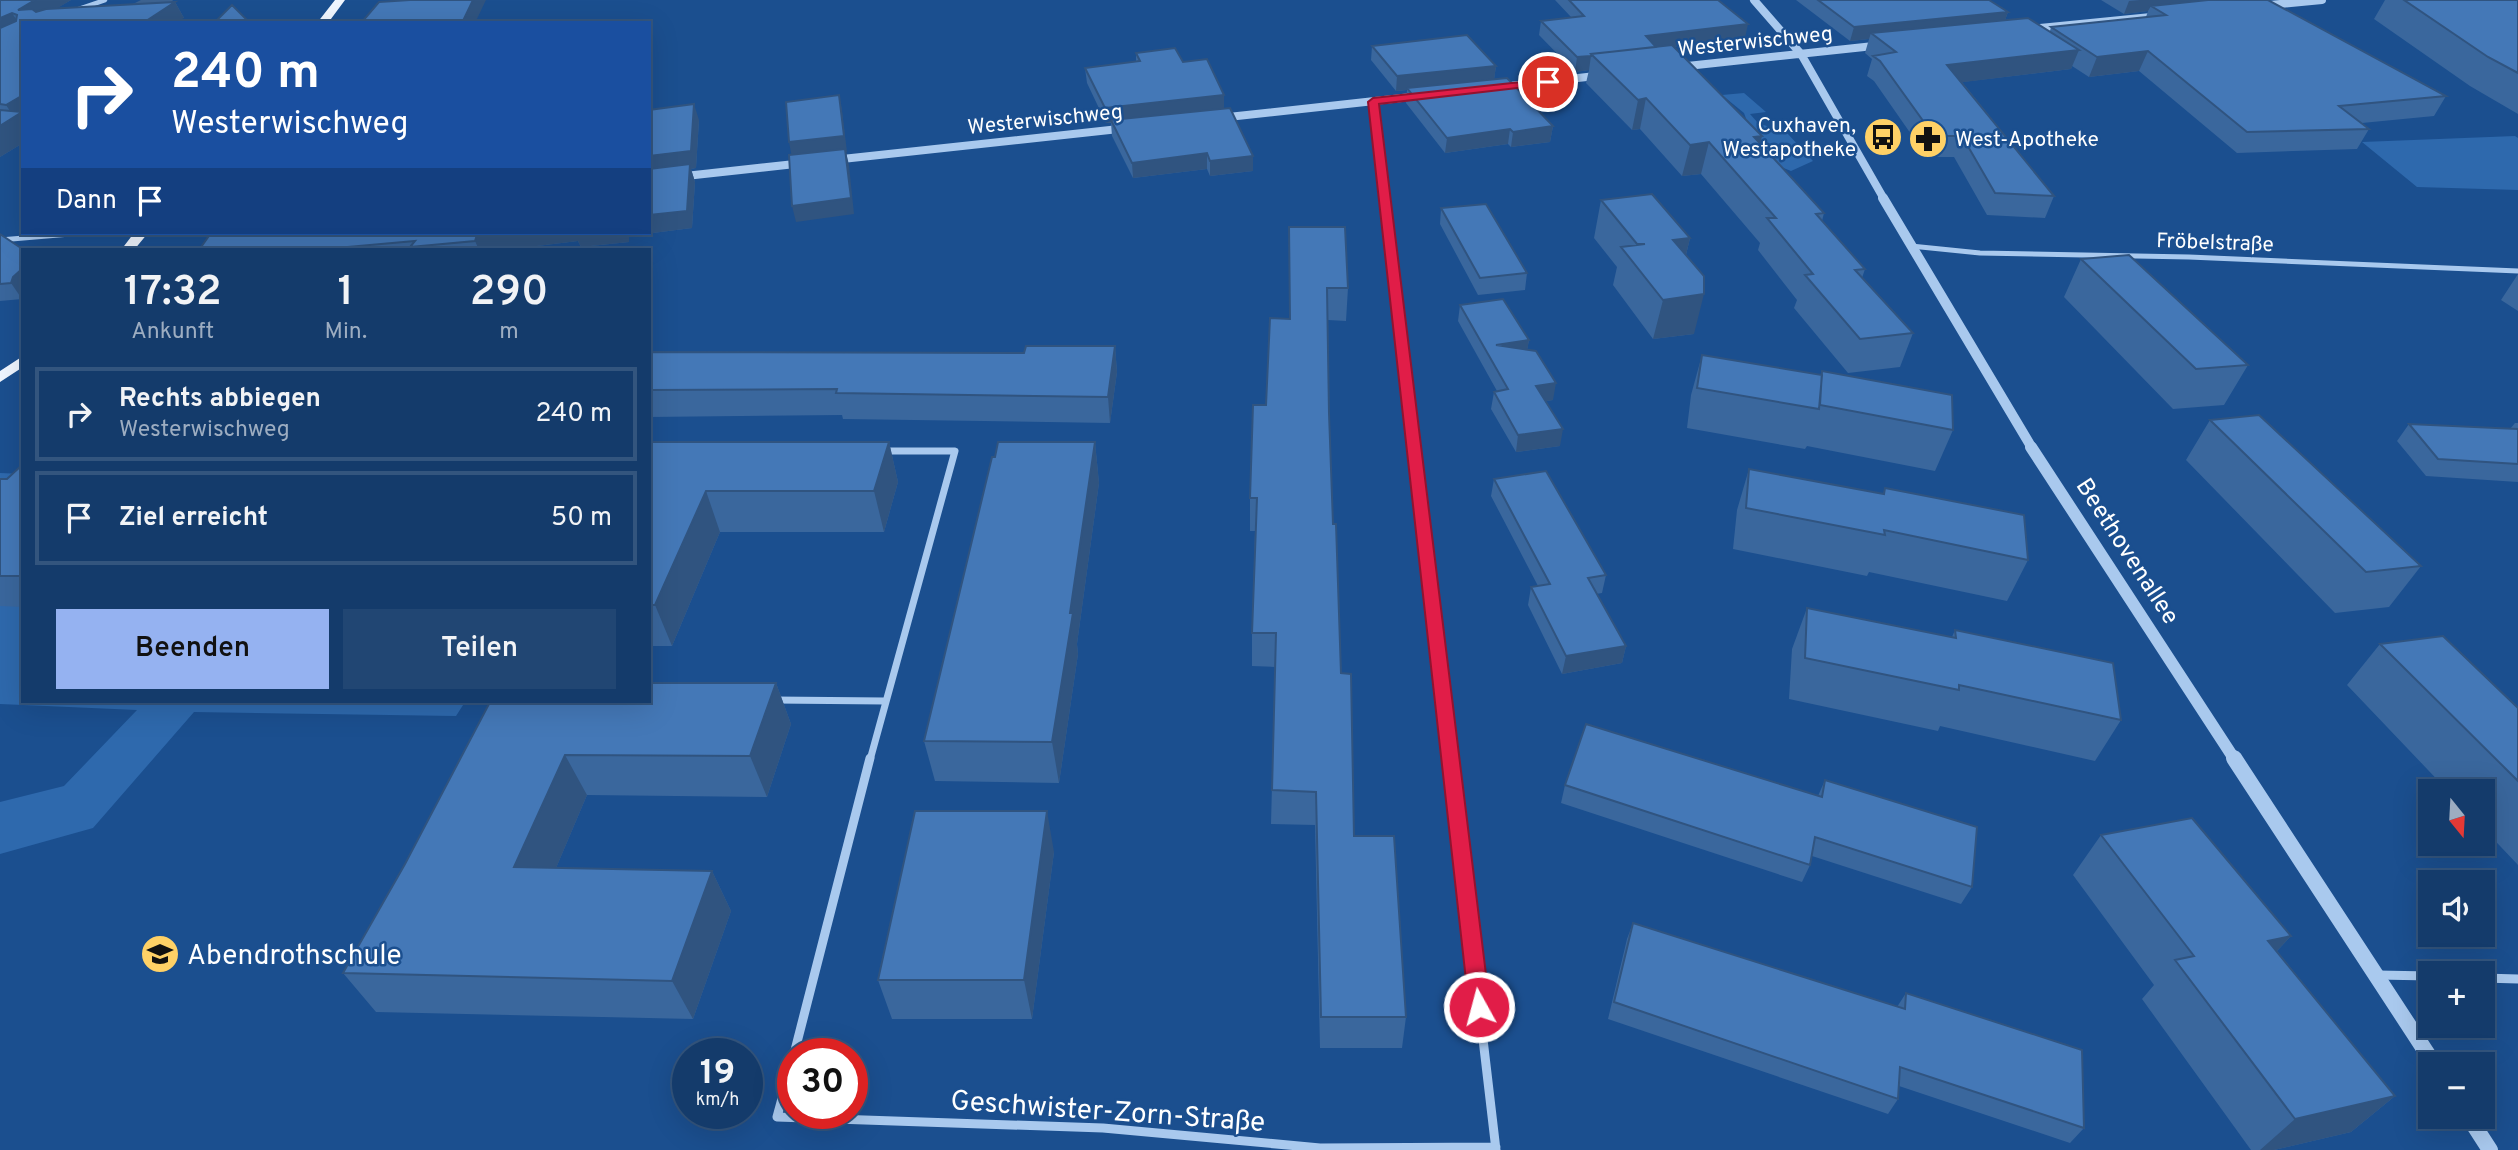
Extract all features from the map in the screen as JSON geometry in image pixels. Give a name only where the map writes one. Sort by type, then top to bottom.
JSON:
[{"type":"main road","points":[[324,21],[340,0]]},
{"type":"main road","points":[[0,378],[21,362]]},
{"type":"street","points":[[66,14],[105,0]]},
{"type":"street","name":"Beethovenallee","points":[[1754,0],[1801,54],[1910,246],[2049,476],[2426,1052]]},
{"type":"street","points":[[2250,7],[2322,0]]},
{"type":"street","points":[[2022,30],[2160,16]]},
{"type":"street","name":"Westerwischweg","points":[[1670,68],[1893,44]]},
{"type":"street","points":[[1494,88],[1615,74]]},
{"type":"street","points":[[1207,120],[1427,95]]},
{"type":"street","points":[[1373,102],[1496,1148]]},
{"type":"street","name":"Westerwischweg","points":[[651,180],[1137,127]]},
{"type":"street","points":[[0,240],[59,235]]},
{"type":"street","name":"Fröbelstraße","points":[[1910,246],[1980,253],[2148,256],[2518,271]]},
{"type":"street","name":"Geschwister-Zorn-Straße","points":[[798,1038],[885,701],[955,451],[872,451]]},
{"type":"street","points":[[760,700],[885,701]]},
{"type":"street","points":[[2376,975],[2418,976]]},
{"type":"street","points":[[2495,978],[2518,979]]},
{"type":"street","name":"Geschwister-Zorn-Straße","points":[[868,1120],[1103,1128],[1320,1148],[1496,1148]]},
{"type":"street","points":[[2476,1129],[2490,1150]]},
{"type":"shaded area","points":[[1744,93],[1766,112],[1750,114],[1758,123],[1787,133],[1813,161],[1791,171],[1774,164],[1753,138],[1744,113],[1722,95]]},
{"type":"shaded area","points":[[2518,138],[2518,190],[2417,187],[2362,142]]},
{"type":"shaded area","points":[[0,473],[21,474],[21,703],[464,703],[456,716],[194,712],[93,828],[0,854],[0,802],[64,786],[137,710],[0,704]]},
{"type":"building","points":[[0,0],[35,0],[18,10],[32,9],[36,12],[46,9],[175,2],[146,21],[21,21],[21,96],[6,105],[0,104],[0,28],[16,21],[17,15],[12,13],[0,18]]},
{"type":"building","points":[[473,0],[463,21],[363,21],[379,2]]},
{"type":"building","points":[[1569,0],[1718,0],[1748,24],[1646,36],[1656,47],[1577,57],[1541,21],[1584,16]]},
{"type":"building","points":[[1818,0],[1989,0],[2008,12],[1854,27]]},
{"type":"building","points":[[2208,0],[2268,0],[2446,96],[2339,106],[2369,129],[2247,132],[2148,51],[2097,57],[2051,27],[2166,15],[2151,6]]},
{"type":"building","points":[[2404,0],[2518,0],[2518,73],[2488,57]]},
{"type":"building","points":[[232,5],[248,21],[216,21]]},
{"type":"building","points":[[2028,18],[2079,50],[1947,65],[2054,196],[1995,193],[1962,136],[1934,136],[1880,61],[1873,56],[1896,52],[1871,33]]},
{"type":"building","points":[[1467,35],[1496,66],[1397,76],[1372,46]]},
{"type":"building","points":[[1672,45],[1762,136],[1754,137],[1824,213],[1816,214],[1865,269],[1855,270],[1913,333],[1860,339],[1805,275],[1813,274],[1767,218],[1776,218],[1709,142],[1690,145],[1646,98],[1638,100],[1591,54]]},
{"type":"building","points":[[1175,48],[1183,62],[1207,59],[1224,95],[1105,108],[1085,68],[1140,61],[1136,53]]},
{"type":"building","points":[[1507,78],[1553,126],[1447,138],[1407,88]]},
{"type":"building","points":[[839,95],[844,136],[789,142],[786,102]]},
{"type":"building","points":[[694,104],[691,151],[651,156],[651,110]]},
{"type":"building","points":[[1230,108],[1253,156],[1210,161],[1207,153],[1132,163],[1111,120]]},
{"type":"building","points":[[0,110],[21,112],[21,113],[0,126]]},
{"type":"building","points":[[845,149],[851,198],[792,206],[789,155]]},
{"type":"building","points":[[690,164],[687,211],[651,215],[651,169]]},
{"type":"building","points":[[1652,194],[1690,238],[1673,240],[1704,276],[1704,294],[1663,300],[1621,247],[1645,244],[1637,244],[1601,200]]},
{"type":"building","points":[[1486,204],[1527,273],[1480,278],[1441,208]]},
{"type":"building","points":[[1289,227],[1345,227],[1348,288],[1327,288],[1333,524],[1336,524],[1341,673],[1351,674],[1354,836],[1394,836],[1406,1017],[1321,1017],[1316,792],[1272,790],[1276,633],[1252,633],[1257,498],[1250,498],[1253,405],[1266,405],[1270,318],[1290,319]]},
{"type":"building","points":[[0,234],[21,248],[21,270],[11,283],[0,284]]},
{"type":"building","points":[[210,235],[477,235],[475,241],[410,247],[415,241],[336,248],[200,248]]},
{"type":"building","points":[[2129,255],[2248,365],[2196,369],[2081,259]]},
{"type":"building","points":[[1503,299],[1529,340],[1496,345],[1536,351],[1556,383],[1536,386],[1563,429],[1518,435],[1494,392],[1508,389],[1460,305]]},
{"type":"building","points":[[1026,346],[1115,346],[1108,397],[836,393],[837,389],[651,390],[651,352],[1024,353]]},
{"type":"building","points":[[1702,355],[1822,375],[1819,409],[1697,388]]},
{"type":"building","points":[[1822,371],[1952,395],[1953,430],[1820,405]]},
{"type":"building","points":[[2259,415],[2421,566],[2366,572],[2210,420]]},
{"type":"building","points":[[2409,424],[2518,429],[2518,464],[2438,459]]},
{"type":"building","points":[[651,442],[889,442],[874,491],[706,491],[655,605],[651,605]]},
{"type":"building","points":[[998,442],[1095,442],[1070,613],[1073,613],[1052,742],[924,741],[992,457],[995,457]]},
{"type":"building","points":[[21,466],[21,576],[0,576],[0,479],[7,479]]},
{"type":"building","points":[[1749,469],[1884,494],[1885,488],[2024,515],[2028,560],[1884,530],[1885,535],[1746,508]]},
{"type":"building","points":[[1546,471],[1606,575],[1588,578],[1626,646],[1566,656],[1531,587],[1550,584],[1494,479]]},
{"type":"building","points":[[1807,608],[1956,638],[1955,630],[2113,663],[2121,720],[1959,685],[1959,690],[1805,658]]},
{"type":"building","points":[[2443,636],[2518,708],[2518,781],[2380,644]]},
{"type":"building","points":[[651,683],[776,683],[750,756],[565,755],[514,867],[712,871],[672,981],[343,973],[405,864],[489,703],[651,703]]},
{"type":"building","points":[[1586,724],[1822,797],[1825,780],[1977,827],[1972,887],[1815,837],[1810,865],[1565,785]]},
{"type":"building","points":[[915,811],[1047,811],[1024,980],[878,980]]},
{"type":"building","points":[[2192,818],[2291,936],[2268,941],[2395,1096],[2295,1119],[2175,960],[2194,956],[2101,835]]},
{"type":"building","points":[[1633,923],[1905,1009],[1906,993],[2082,1050],[2084,1128],[1900,1067],[1898,1099],[1614,1002]]},
{"type":"waterway","points":[[120,21],[160,0]]},
{"type":"place","name":"Cuxhaven, Westapotheke","points":[[1883,137]]},
{"type":"place","name":"West-Apotheke","points":[[1928,139]]},
{"type":"place","name":"Abendrothschule","points":[[160,954]]},
{"type":"route","points":[[1479,1007],[1373,102],[1548,82]]}]
